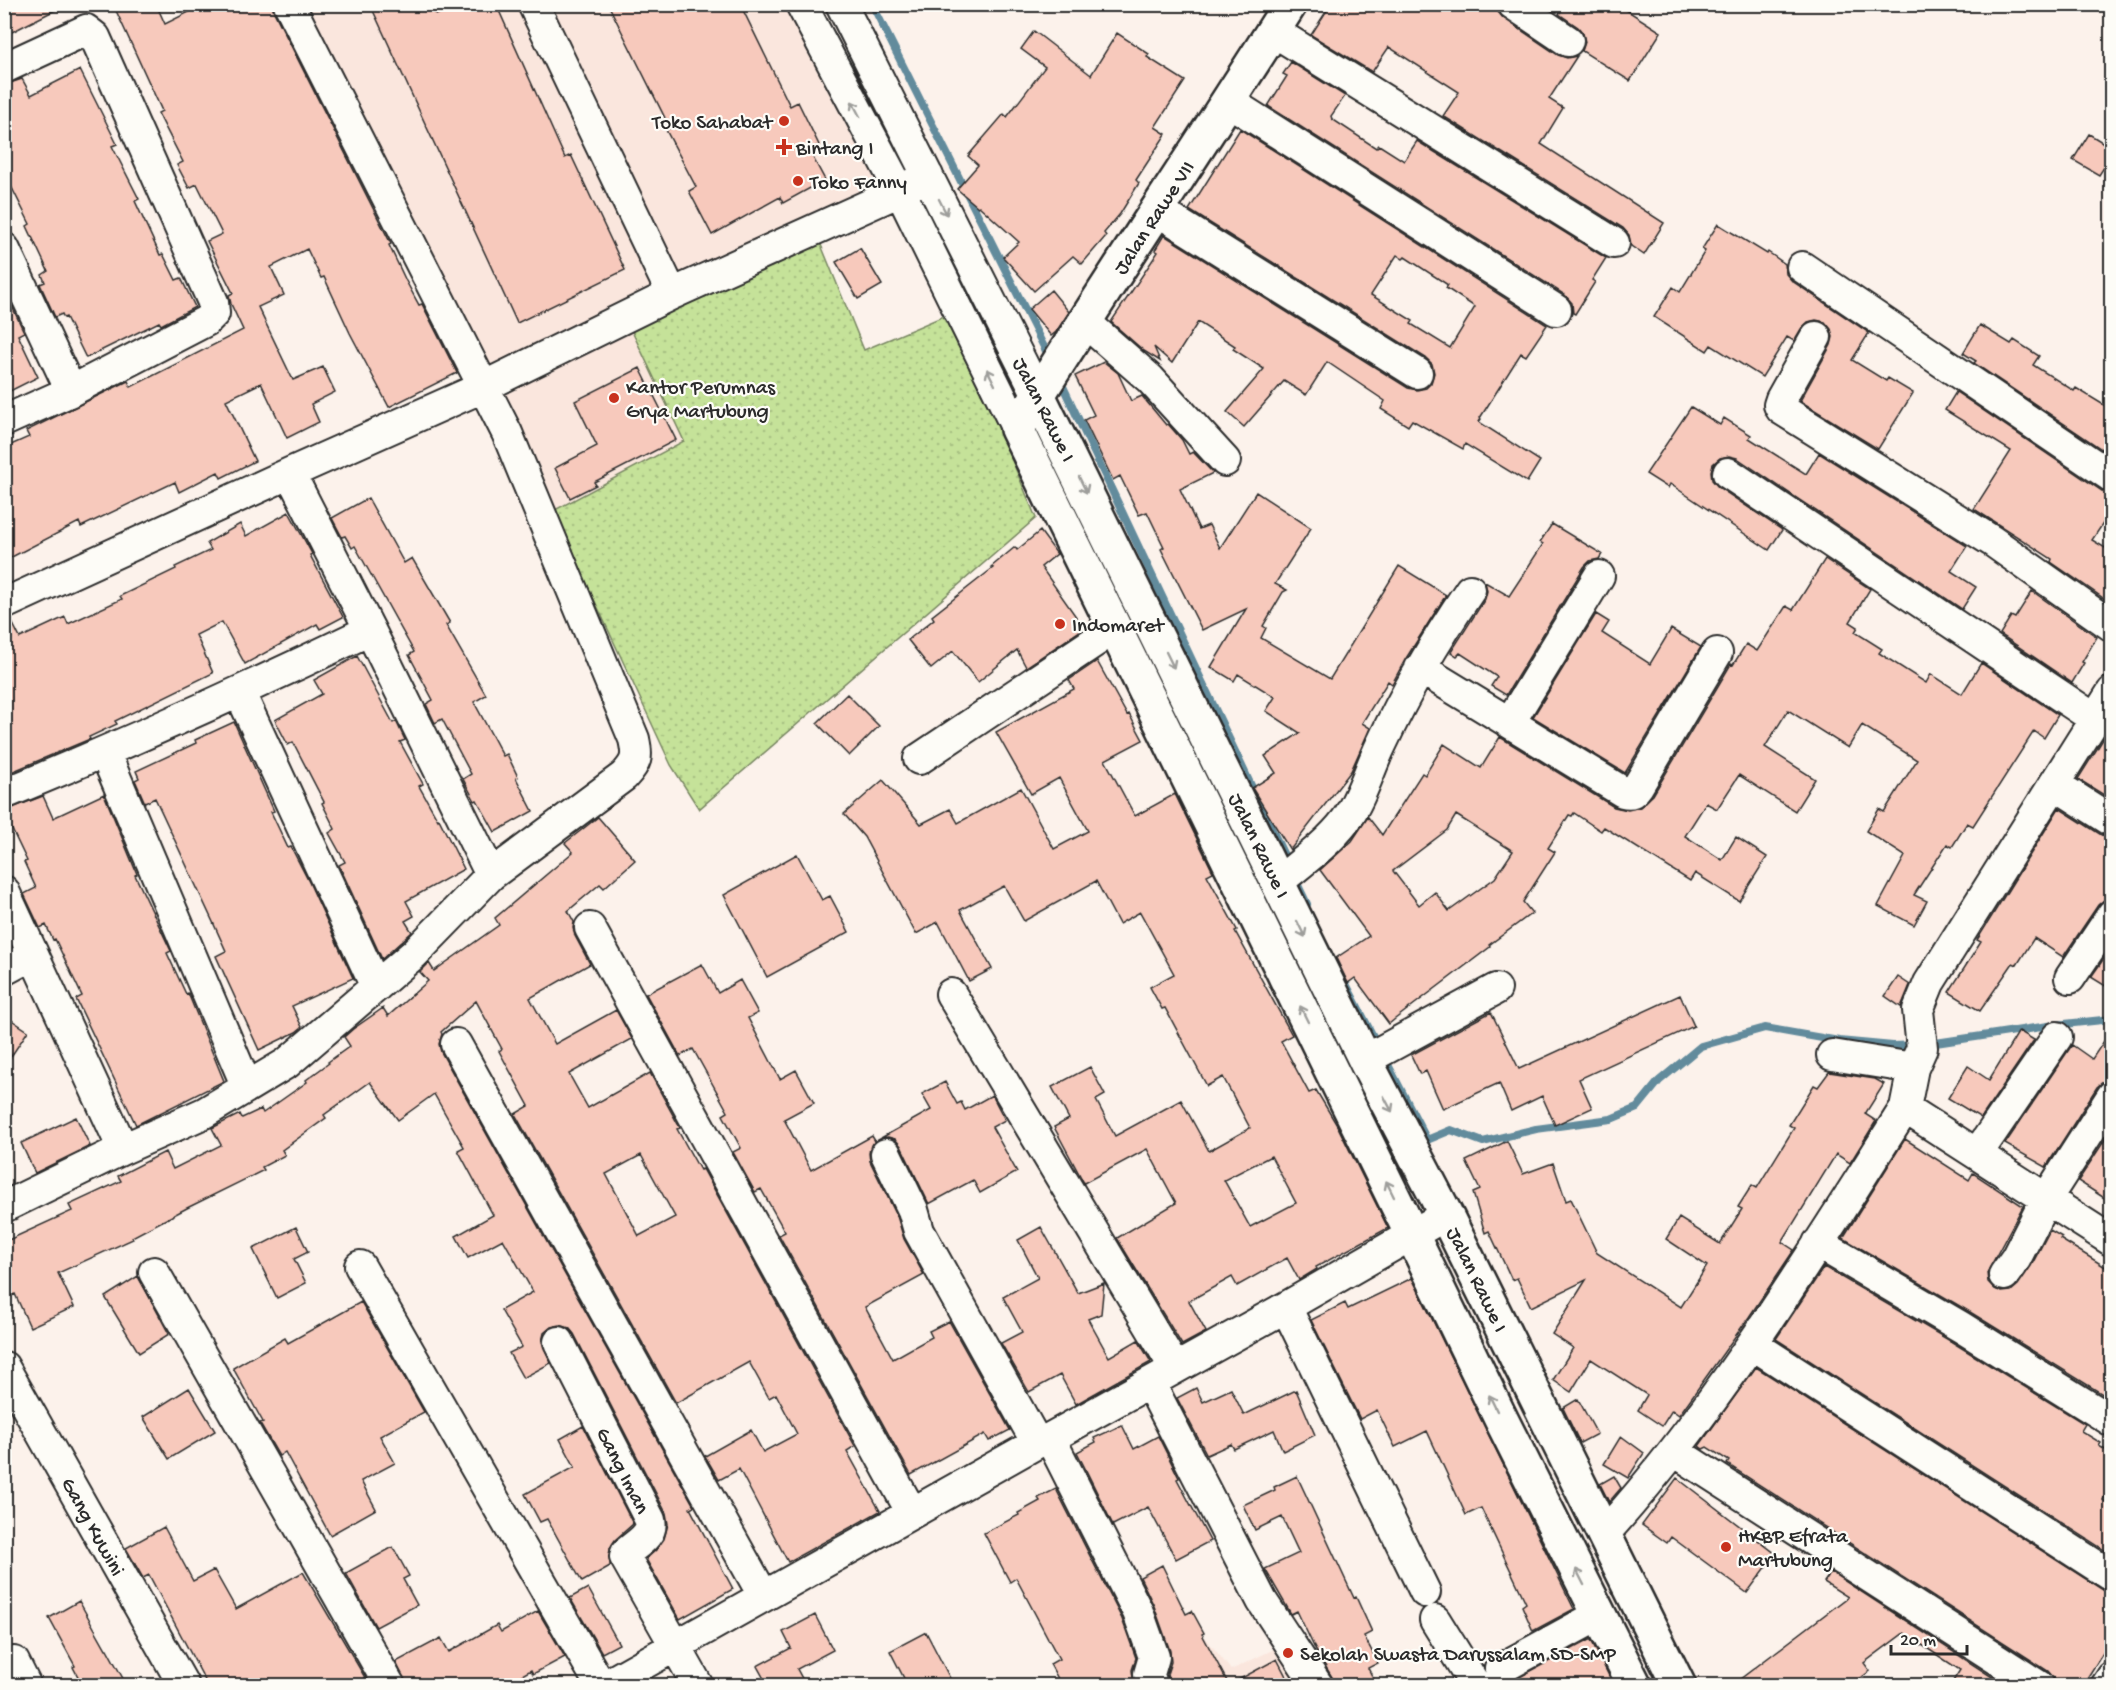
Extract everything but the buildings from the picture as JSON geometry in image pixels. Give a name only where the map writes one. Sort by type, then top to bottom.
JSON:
[{"type":"main road","name":"Jalan Rawe VII","points":[[1017,429],[1084,321],[1282,18]]},
{"type":"main road","name":"Jalan Rawe I","points":[[1049,377],[1278,882],[1376,1054],[1446,1215],[1679,1686]]},
{"type":"main road","name":"Jalan Rawe I","points":[[1017,429],[1502,1421],[1635,1686]]},
{"type":"street","points":[[4,1207],[123,1149],[204,1113],[287,1063],[414,954],[491,875],[624,776],[638,755],[634,739],[507,433],[289,4]]},
{"type":"street","points":[[533,4],[672,294]]},
{"type":"street","name":"Jalan Rawe I","points":[[801,4],[900,191],[1017,429]]},
{"type":"street","name":"Jalan Rawe I","points":[[841,4],[928,176],[1049,377]]},
{"type":"street","points":[[1513,4],[1568,41]]},
{"type":"street","points":[[1282,18],[1614,243]]},
{"type":"street","points":[[4,68],[86,30],[91,32],[213,302],[214,312],[206,321],[71,391],[4,421]]},
{"type":"street","points":[[1228,101],[1556,310]]},
{"type":"street","points":[[4,604],[483,387],[672,294],[900,191],[928,176]]},
{"type":"street","points":[[1158,211],[1417,373]]},
{"type":"street","points":[[4,248],[71,391]]},
{"type":"street","points":[[1802,267],[2112,477]]},
{"type":"street","points":[[1084,321],[1150,379],[1225,461]]},
{"type":"street","points":[[1816,337],[1781,399],[1779,405],[1781,409],[1992,541],[2112,626]]},
{"type":"street","points":[[290,473],[491,875]]},
{"type":"street","points":[[1728,473],[2095,719]]},
{"type":"street","points":[[1510,722],[1599,576]]},
{"type":"street","points":[[1278,882],[1310,856],[1346,820],[1366,781],[1384,737],[1420,668],[1470,591]]},
{"type":"street","points":[[919,759],[1115,628]]},
{"type":"street","points":[[4,794],[105,753],[240,693],[370,630]]},
{"type":"street","points":[[1420,668],[1623,792],[1633,793],[1653,764],[1717,653]]},
{"type":"street","points":[[1604,1534],[1644,1490],[1752,1344],[1905,1108],[1917,1058],[1918,1010],[1929,983],[2112,692]]},
{"type":"street","points":[[240,693],[376,987]]},
{"type":"street","points":[[105,753],[247,1087]]},
{"type":"street","points":[[2054,784],[2112,821]]},
{"type":"street","points":[[4,891],[123,1149]]},
{"type":"street","points":[[2070,978],[2112,915]]},
{"type":"street","points":[[590,928],[912,1514]]},
{"type":"street","points":[[4,969],[32,955]]},
{"type":"street","points":[[1376,1054],[1496,989]]},
{"type":"street","points":[[951,994],[1162,1376],[1262,1601],[1318,1686]]},
{"type":"street","points":[[1977,1155],[2057,1037]]},
{"type":"street","points":[[456,1044],[763,1595]]},
{"type":"street","points":[[1832,1055],[1917,1058]]},
{"type":"street","points":[[2004,1275],[2016,1258],[2046,1199],[2112,1096]]},
{"type":"street","points":[[1905,1108],[2046,1199],[2110,1236]]},
{"type":"street","points":[[886,1154],[913,1210],[918,1232],[1043,1440],[1138,1612],[1154,1657],[1149,1674],[1152,1686]]},
{"type":"street","points":[[360,1266],[602,1686],[1286,1307],[1446,1215]]},
{"type":"street","points":[[1818,1244],[1961,1327],[2112,1421]]},
{"type":"street","points":[[154,1272],[390,1686]]},
{"type":"street","points":[[1286,1307],[1425,1592]]},
{"type":"street","name":"Gang Iman","points":[[559,1342],[650,1520],[650,1532],[626,1553],[625,1557],[698,1686]]},
{"type":"street","points":[[1752,1344],[2112,1576]]},
{"type":"street","name":"Gang Kuwini","points":[[4,1367],[184,1686]]},
{"type":"street","points":[[1674,1451],[2039,1686]]},
{"type":"street","points":[[1435,1620],[1488,1677],[1599,1615]]},
{"type":"shaded area","points":[[300,5],[793,5],[892,188],[487,370]]},
{"type":"shaded area","points":[[630,327],[685,441],[553,511],[494,388]]},
{"type":"shaded area","name":"Sekolah Swasta Darussalam SD-SMP","points":[[1301,1636],[1326,1685],[1161,1685],[1153,1669],[1205,1637],[1231,1670]]},
{"type":"green space","points":[[819,240],[864,350],[951,313],[1036,518],[699,809],[671,765],[553,511],[684,441],[630,327]]},
{"type":"waterway","points":[[872,4],[1050,359]]},
{"type":"waterway","points":[[1059,378],[1289,866]]},
{"type":"waterway","points":[[1294,877],[1307,904]]},
{"type":"waterway","points":[[1344,980],[1378,1046]]},
{"type":"waterway","points":[[1929,1044],[2112,1019]]},
{"type":"waterway","points":[[1384,1057],[1427,1140],[1451,1130],[1483,1142],[1536,1129],[1611,1119],[1637,1108],[1659,1081],[1701,1046],[1765,1028],[1839,1041],[1893,1046],[1917,1045]]},
{"type":"place","name":"Toko Sahabat","points":[[784,121]]},
{"type":"place","name":"Bintang I","points":[[784,147]]},
{"type":"place","name":"Toko Fanny","points":[[798,181]]},
{"type":"place","name":"Kantor Perumnas Grya Martubung","points":[[614,398]]},
{"type":"place","name":"Indomaret","points":[[1060,624]]},
{"type":"place","name":"HKBP Efrata Martubung","points":[[1726,1547]]},
{"type":"place","name":"Sekolah Swasta Darussalam SD-SMP","points":[[1288,1653]]}]
